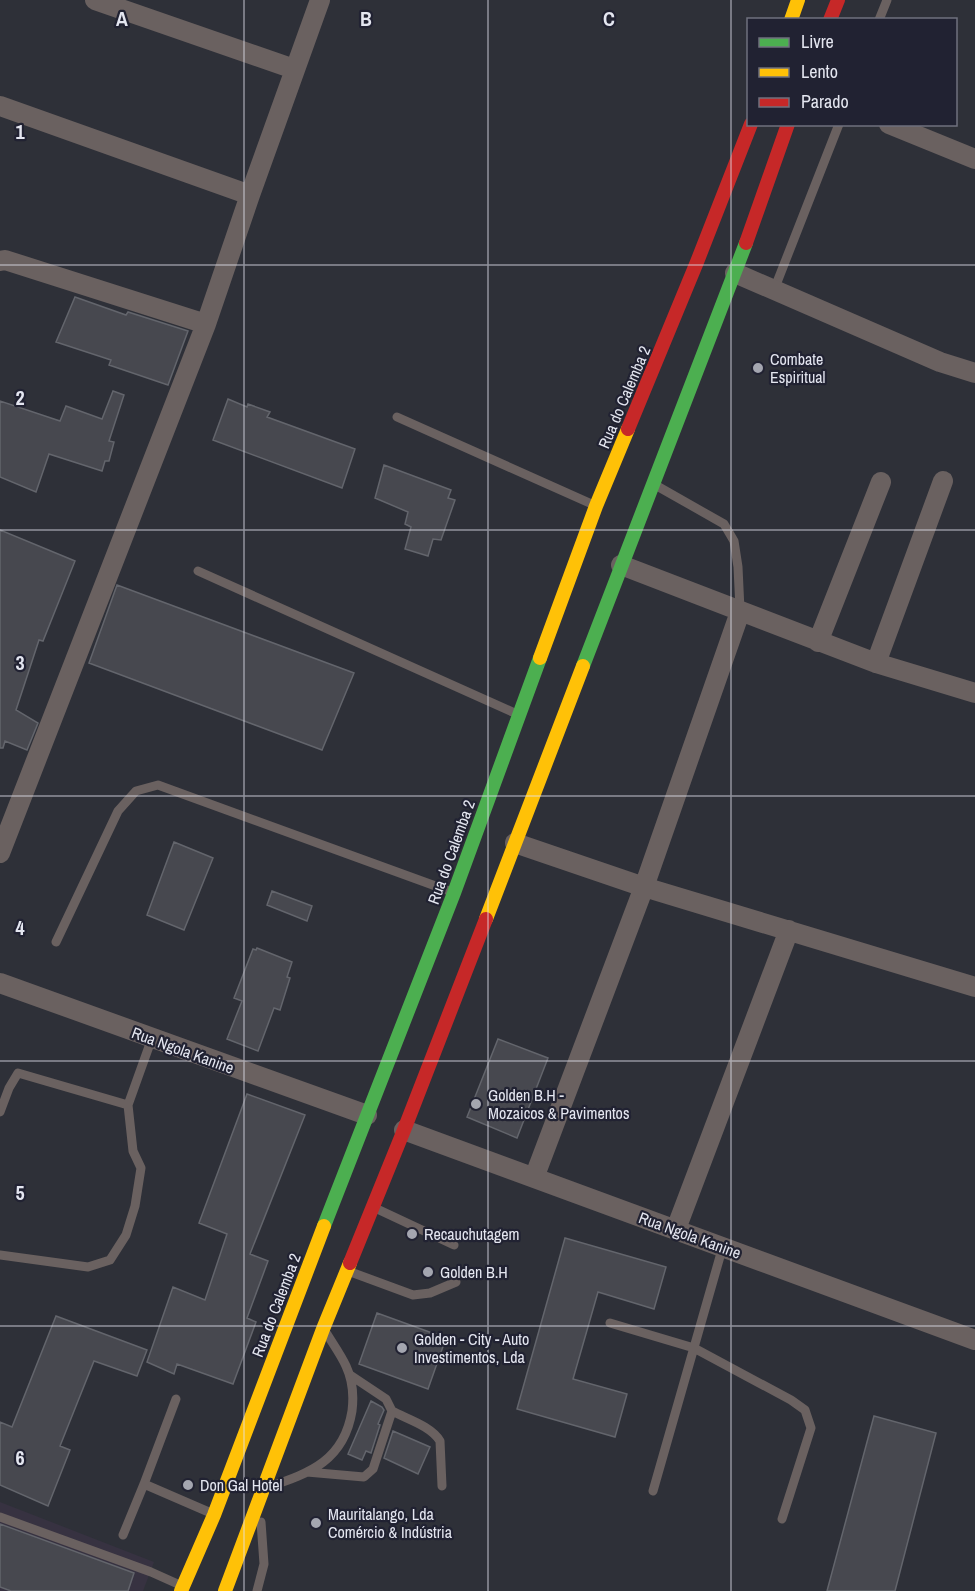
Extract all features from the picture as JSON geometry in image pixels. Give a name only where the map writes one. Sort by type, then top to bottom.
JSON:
[{"type":"main road","points":[[831,18],[838,0]]},
{"type":"main road","name":"Rua do Calemba 2","points":[[182,1589],[214,1515],[454,893],[597,506],[750,126]]},
{"type":"main road","points":[[225,1591],[323,1329],[404,1130],[735,273],[787,126]]},
{"type":"street","points":[[95,0],[294,69]]},
{"type":"street","points":[[0,853],[206,324],[320,0]]},
{"type":"street","points":[[0,106],[250,195]]},
{"type":"street","points":[[895,126],[975,159]]},
{"type":"street","points":[[0,261],[5,260],[206,324]]},
{"type":"street","points":[[735,273],[940,362],[975,373]]},
{"type":"street","points":[[876,663],[944,481]]},
{"type":"street","points":[[818,642],[881,482]]},
{"type":"street","points":[[621,565],[876,663],[975,693]]},
{"type":"street","points":[[534,1178],[644,886],[740,612]]},
{"type":"street","points":[[515,843],[644,886],[975,987]]},
{"type":"street","points":[[676,1229],[789,930]]},
{"type":"street","name":"Rua Ngola Kanine","points":[[0,983],[367,1115]]},
{"type":"street","name":"Rua Ngola Kanine","points":[[404,1130],[975,1340]]},
{"type":"lane","points":[[880,18],[887,0]]},
{"type":"lane","points":[[774,290],[838,126]]},
{"type":"lane","points":[[397,417],[597,506]]},
{"type":"lane","points":[[652,483],[724,524],[734,541],[740,612]]},
{"type":"lane","points":[[198,571],[519,715]]},
{"type":"lane","points":[[56,942],[118,812],[136,791],[158,785],[454,893]]},
{"type":"lane","points":[[0,1255],[88,1267],[110,1260],[126,1235],[135,1206],[141,1168],[133,1150],[128,1105],[152,1038]]},
{"type":"lane","points":[[0,1112],[9,1088],[18,1073],[128,1105]]},
{"type":"lane","points":[[373,1207],[454,1245]]},
{"type":"lane","points":[[653,1491],[723,1246]]},
{"type":"lane","points":[[347,1271],[413,1295],[429,1293],[456,1282]]},
{"type":"lane","points":[[610,1323],[694,1348],[791,1400],[805,1410],[811,1428],[782,1519]]},
{"type":"lane","points":[[257,1591],[264,1564],[261,1494],[318,1466],[337,1450],[346,1434],[354,1395],[350,1376],[345,1363],[323,1329]]},
{"type":"lane","points":[[350,1376],[386,1399],[392,1411],[437,1436],[440,1441],[442,1486]]},
{"type":"lane","points":[[123,1535],[176,1399]]},
{"type":"lane","points":[[306,1472],[364,1477],[368,1475],[373,1469],[392,1411]]},
{"type":"lane","points":[[144,1485],[214,1515]]},
{"type":"lane","points":[[0,1517],[151,1572],[182,1589]]},
{"type":"shaded area","points":[[0,1502],[154,1562],[143,1591],[0,1591]]},
{"type":"building","points":[[75,297],[126,315],[128,312],[188,331],[168,385],[109,365],[111,360],[56,342]]},
{"type":"building","points":[[113,391],[124,395],[109,441],[114,442],[109,461],[105,461],[102,471],[49,454],[36,492],[0,477],[0,401],[60,421],[66,406],[102,419]]},
{"type":"building","points":[[228,399],[247,407],[248,404],[270,412],[267,417],[355,449],[342,488],[213,440]]},
{"type":"building","points":[[384,465],[451,490],[448,498],[455,500],[441,540],[433,539],[428,556],[405,549],[411,527],[405,524],[408,512],[375,498]]},
{"type":"building","points":[[0,530],[75,561],[43,641],[39,640],[16,710],[38,723],[27,750],[5,741],[3,748],[0,748]]},
{"type":"building","points":[[117,585],[354,673],[322,750],[89,663]]},
{"type":"building","points":[[174,842],[213,858],[184,930],[147,915]]},
{"type":"building","points":[[272,891],[312,906],[307,921],[267,905]]},
{"type":"building","points":[[257,948],[292,962],[287,977],[290,978],[280,1010],[274,1008],[258,1051],[227,1039],[242,1001],[234,998],[253,949]]},
{"type":"building","points":[[498,1039],[548,1058],[517,1138],[467,1117]]},
{"type":"building","points":[[247,1094],[305,1115],[250,1254],[268,1261],[247,1318],[256,1322],[233,1384],[177,1364],[174,1374],[147,1362],[173,1287],[205,1300],[227,1234],[199,1223]]},
{"type":"building","points":[[565,1238],[666,1267],[654,1309],[598,1292],[573,1379],[627,1394],[615,1437],[517,1409]]},
{"type":"building","points":[[377,1313],[446,1338],[428,1389],[359,1364]]},
{"type":"building","points":[[56,1316],[147,1350],[137,1376],[94,1361],[60,1446],[70,1450],[48,1506],[0,1485],[0,1422],[12,1427]]},
{"type":"building","points":[[371,1401],[384,1410],[371,1453],[366,1451],[362,1460],[348,1454]]},
{"type":"building","points":[[874,1416],[936,1433],[895,1591],[827,1591]]},
{"type":"building","points":[[393,1431],[430,1447],[418,1474],[384,1458]]},
{"type":"building","points":[[0,1524],[134,1573],[128,1591],[11,1591],[0,1587]]},
{"type":"traffic: fast","points":[[583,666],[746,243]]},
{"type":"traffic: fast","points":[[324,1226],[454,893],[540,658]]},
{"type":"traffic: slow","points":[[792,18],[798,0]]},
{"type":"traffic: slow","points":[[540,658],[596,506],[628,429]]},
{"type":"traffic: slow","points":[[486,919],[583,666]]},
{"type":"traffic: slow","points":[[181,1591],[214,1515],[324,1226]]},
{"type":"traffic: slow","points":[[225,1591],[350,1263]]},
{"type":"traffic: jam","points":[[831,18],[838,0]]},
{"type":"traffic: jam","points":[[628,429],[750,126]]},
{"type":"traffic: jam","points":[[746,243],[787,126]]},
{"type":"traffic: jam","points":[[350,1263],[486,919]]},
{"type":"place","name":"Combate Espiritual","points":[[758,368]]},
{"type":"place","name":"Golden B.H - Mozaicos & Pavimentos","points":[[476,1104]]},
{"type":"place","name":"Recauchutagem","points":[[412,1234]]},
{"type":"place","name":"Golden B.H","points":[[428,1272]]},
{"type":"place","name":"Golden - City - Auto Investimentos, Lda","points":[[402,1348]]},
{"type":"place","name":"Don Gal Hotel","points":[[188,1485]]},
{"type":"place","name":"Mauritalango, Lda Comércio & Indústria","points":[[316,1523]]}]
